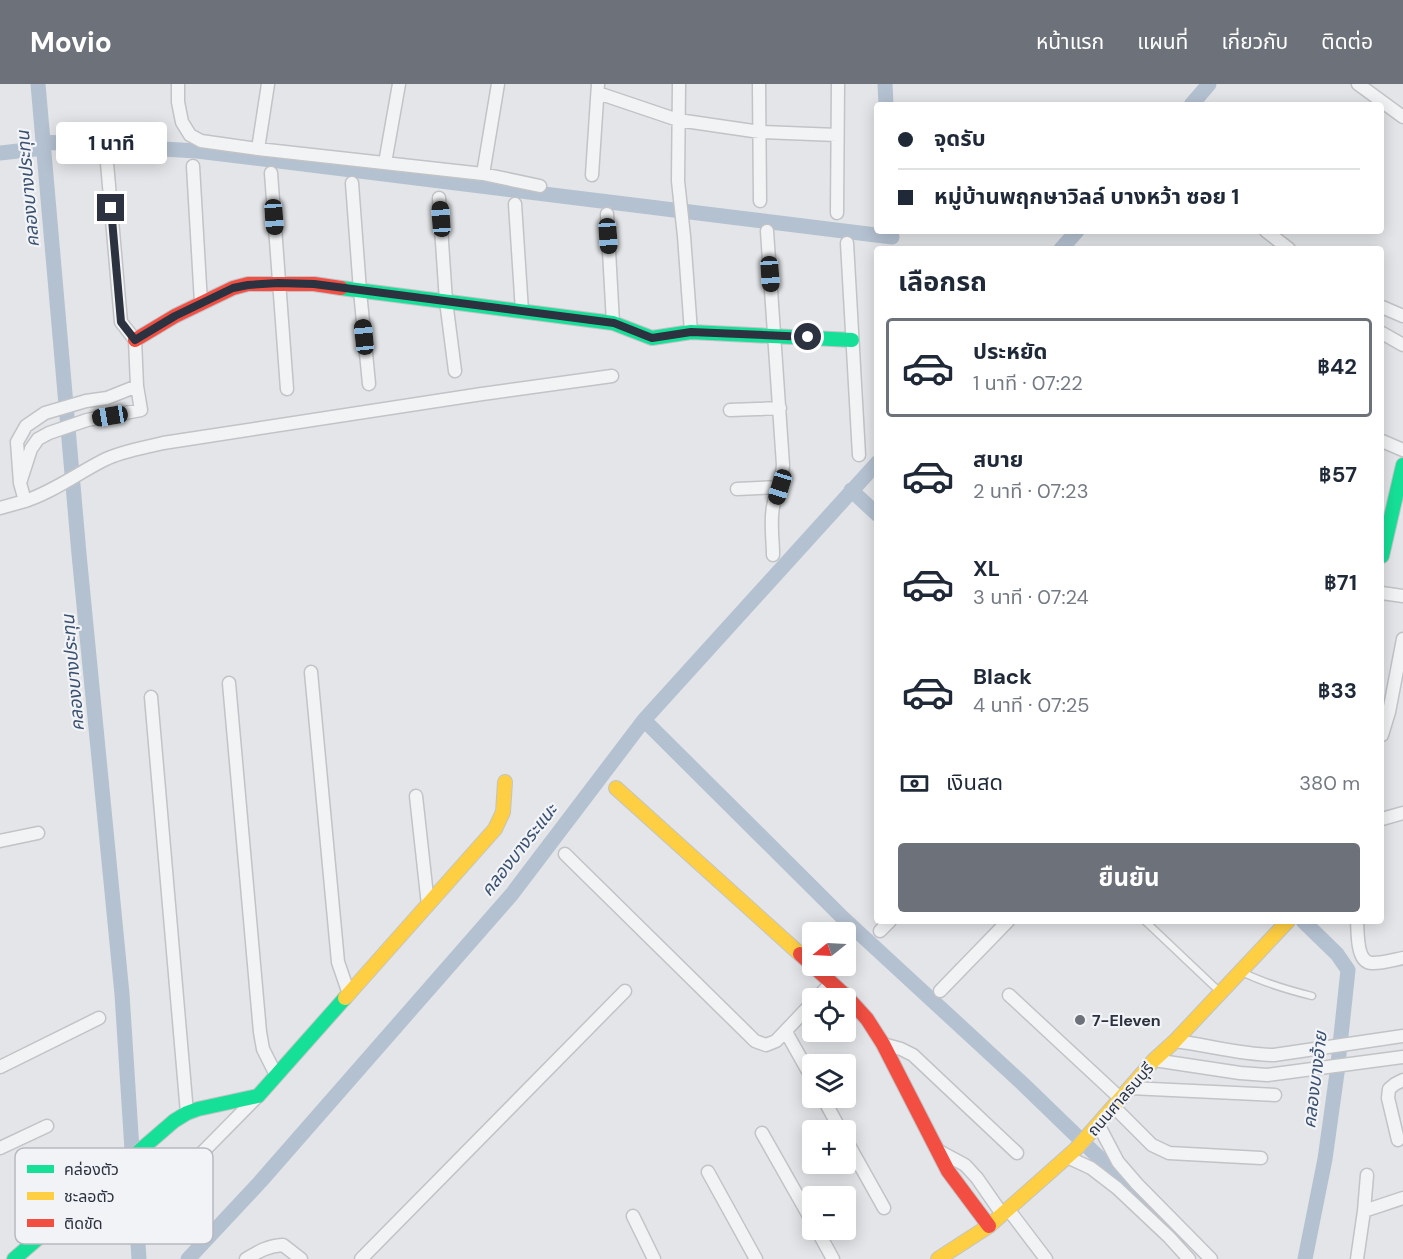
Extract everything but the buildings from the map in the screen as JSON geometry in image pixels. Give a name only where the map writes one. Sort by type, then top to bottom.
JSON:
[{"type":"street","points":[[177,84],[182,122],[190,135],[201,141],[483,174],[540,186]]},
{"type":"street","points":[[258,149],[268,84]]},
{"type":"street","points":[[385,164],[399,84]]},
{"type":"street","points":[[483,174],[498,84]]},
{"type":"street","points":[[679,84],[678,182],[691,332]]},
{"type":"street","points":[[759,84],[760,201]]},
{"type":"street","points":[[837,213],[838,84]]},
{"type":"street","points":[[1358,84],[1383,102]]},
{"type":"street","points":[[592,175],[598,89],[678,120],[759,131],[837,135]]},
{"type":"street","points":[[1384,103],[1403,117]]},
{"type":"street","points":[[20,483],[31,449],[38,440],[49,433],[87,420],[141,410],[137,386],[135,340],[121,322],[106,163]]},
{"type":"street","points":[[193,166],[201,303]]},
{"type":"street","points":[[271,173],[287,389]]},
{"type":"street","points":[[352,183],[369,384]]},
{"type":"street","points":[[440,198],[446,301],[455,371]]},
{"type":"street","points":[[515,204],[522,310]]},
{"type":"street","points":[[607,214],[614,323]]},
{"type":"street","points":[[767,231],[783,465],[782,479],[773,507],[773,555]]},
{"type":"street","points":[[1270,234],[1285,246]]},
{"type":"street","points":[[847,243],[859,455]]},
{"type":"street","points":[[135,340],[175,316],[233,288],[278,283],[314,284],[614,323],[652,338],[691,332],[852,340]]},
{"type":"street","points":[[1384,308],[1403,316]]},
{"type":"street","points":[[1384,334],[1403,345]]},
{"type":"street","points":[[0,508],[41,496],[107,459],[163,443],[612,376]]},
{"type":"street","points":[[25,501],[20,483],[17,442],[26,426],[45,413],[86,401],[107,398],[137,386]]},
{"type":"street","points":[[107,398],[110,416]]},
{"type":"street","points":[[730,410],[780,408]]},
{"type":"street","points":[[1384,442],[1403,450]]},
{"type":"street","points":[[1384,547],[1403,465]]},
{"type":"street","points":[[737,489],[780,487]]},
{"type":"street","points":[[1384,593],[1403,596]]},
{"type":"street","points":[[1384,728],[1403,639]]},
{"type":"street","points":[[311,672],[338,963],[349,994]]},
{"type":"street","points":[[229,683],[261,1041],[276,1075]]},
{"type":"street","points":[[151,697],[187,1113]]},
{"type":"street","points":[[207,1148],[258,1096],[502,820],[505,782]]},
{"type":"street","points":[[616,788],[831,982],[867,1019],[883,1044],[948,1171],[989,1226]]},
{"type":"street","points":[[416,796],[428,905]]},
{"type":"street","points":[[1384,818],[1403,813]]},
{"type":"street","points":[[0,841],[38,833]]},
{"type":"street","points":[[565,854],[755,1041],[766,1045],[776,1041],[802,1014]]},
{"type":"street","points":[[880,931],[887,924]]},
{"type":"street","points":[[940,991],[1005,924]]},
{"type":"street","name":"ถนนศาลธนบุรี","points":[[940,1258],[989,1226],[1071,1153],[1154,1060],[1175,1041],[1284,924]]},
{"type":"street","points":[[1357,924],[1361,954],[1365,961],[1371,964],[1403,958]]},
{"type":"street","points":[[826,988],[831,982]]},
{"type":"street","points":[[362,1259],[625,990]]},
{"type":"street","points":[[1009,995],[1117,1103],[1152,1144],[1170,1153],[1261,1158]]},
{"type":"street","points":[[0,1066],[99,1018]]},
{"type":"street","points":[[786,1032],[802,1060]]},
{"type":"street","points":[[1175,1041],[1257,1055],[1274,1055],[1403,1036]]},
{"type":"street","points":[[883,1044],[913,1055],[1017,1153]]},
{"type":"street","points":[[1254,1074],[1257,1055]]},
{"type":"street","points":[[1154,1060],[1240,1073],[1274,1075],[1403,1057]]},
{"type":"street","points":[[1398,1140],[1388,1098],[1389,1089],[1403,1080]]},
{"type":"street","points":[[1130,1088],[1275,1095]]},
{"type":"street","points":[[141,1148],[187,1113],[258,1096]]},
{"type":"street","points":[[1098,1124],[1118,1162],[1210,1259]]},
{"type":"street","points":[[0,1148],[47,1126]]},
{"type":"street","points":[[762,1133],[802,1204]]},
{"type":"street","points":[[939,1152],[965,1165],[1046,1259]]},
{"type":"street","points":[[1071,1153],[1117,1188],[1189,1259]]},
{"type":"street","points":[[856,1158],[884,1208]]},
{"type":"street","points":[[708,1172],[756,1259]]},
{"type":"street","points":[[1357,1259],[1367,1175]]},
{"type":"street","points":[[1364,1211],[1403,1198]]},
{"type":"street","points":[[633,1216],[654,1259]]},
{"type":"street","points":[[823,1240],[833,1259]]},
{"type":"street","points":[[14,1259],[31,1244]]},
{"type":"street","points":[[246,1259],[271,1245],[284,1245],[301,1259]]},
{"type":"street","points":[[743,1259],[749,1246]]},
{"type":"lane","points":[[1148,924],[1220,992]]},
{"type":"lane","points":[[1240,970],[1256,979],[1312,996]]},
{"type":"waterway","name":"คลองบางประทุน","points":[[38,84],[79,554],[122,994],[132,1148]]},
{"type":"waterway","points":[[885,84],[886,102]]},
{"type":"waterway","name":"คลองบางระแนะ","points":[[1194,102],[1209,84]]},
{"type":"waterway","points":[[43,142],[197,151],[892,237]]},
{"type":"waterway","points":[[0,153],[44,148]]},
{"type":"waterway","name":"คลองบางระแนะ","points":[[1064,246],[1074,234]]},
{"type":"waterway","name":"คลองบางระแนะ","points":[[213,1232],[260,1182],[512,894],[644,720],[874,466]]},
{"type":"waterway","name":"คลองบางอ้าย","points":[[851,490],[874,511]]},
{"type":"waterway","points":[[644,720],[844,919],[1023,1084],[1178,1234]]},
{"type":"waterway","name":"คลองบางอ้าย","points":[[1305,1259],[1325,1159],[1348,970],[1337,954],[1306,924]]},
{"type":"waterway","name":"คลองบางประทุน","points":[[138,1244],[139,1259]]},
{"type":"waterway","name":"คลองบางระแนะ","points":[[188,1259],[202,1244]]},
{"type":"traffic: fast","points":[[341,288],[613,323],[652,338],[691,332],[852,340]]},
{"type":"traffic: fast","points":[[1384,547],[1403,465]]},
{"type":"traffic: fast","points":[[143,1148],[187,1113],[258,1096],[345,998]]},
{"type":"traffic: fast","points":[[14,1259],[31,1244]]},
{"type":"traffic: slow","points":[[345,998],[495,829],[503,812],[505,782]]},
{"type":"traffic: slow","points":[[616,788],[800,954]]},
{"type":"traffic: slow","points":[[938,1259],[989,1226],[1076,1149],[1154,1060],[1175,1041],[1285,924]]},
{"type":"traffic: jam","points":[[135,340],[175,316],[233,288],[248,284],[314,284],[341,288]]},
{"type":"traffic: jam","points":[[800,954],[847,997],[867,1019],[883,1044],[948,1171],[989,1226]]},
{"type":"place","name":"7-Eleven","points":[[1080,1020]]},
{"type":"route","points":[[111,208],[121,322],[135,340],[175,316],[233,288],[278,283],[314,284],[614,323],[652,338],[691,332],[808,337]]}]
